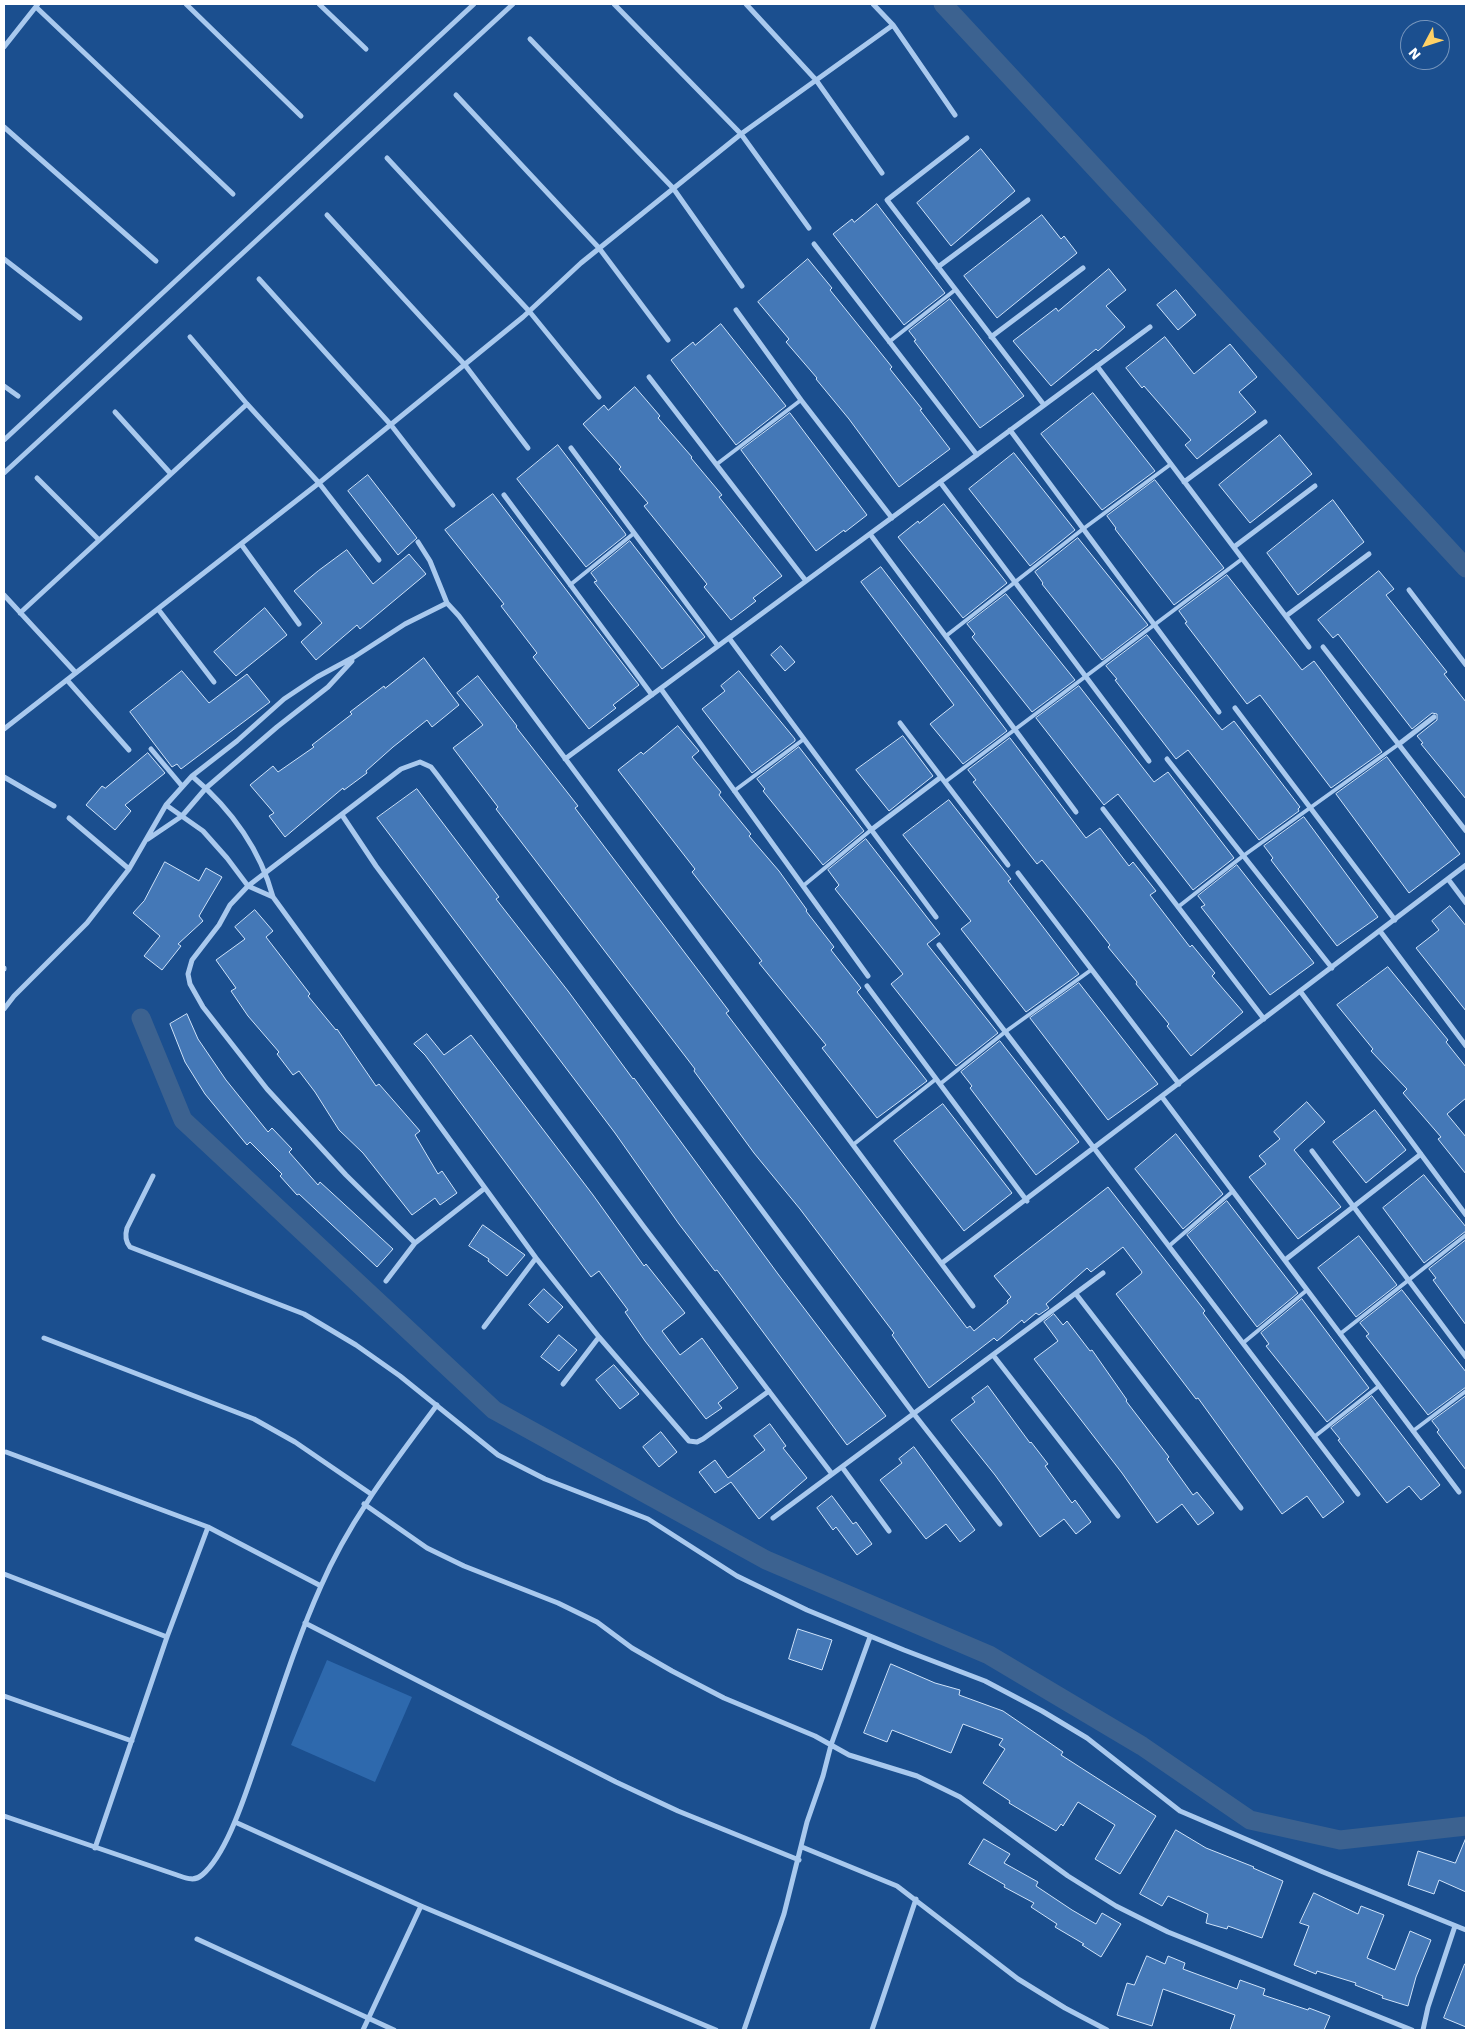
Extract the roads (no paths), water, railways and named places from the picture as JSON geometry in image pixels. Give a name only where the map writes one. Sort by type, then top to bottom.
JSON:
[{"type":"street","points":[[186,4],[301,116]]},
{"type":"street","points":[[319,4],[366,49]]},
{"type":"street","points":[[4,440],[474,4]]},
{"type":"street","points":[[4,473],[513,4]]},
{"type":"street","points":[[614,4],[741,134],[809,228]]},
{"type":"street","points":[[746,4],[816,80],[882,173]]},
{"type":"street","points":[[873,4],[893,25],[955,115]]},
{"type":"street","points":[[4,47],[37,6],[233,194]]},
{"type":"street","points":[[4,727],[319,483],[465,365],[599,248],[741,134],[893,25]]},
{"type":"street","points":[[530,38],[673,188],[742,286]]},
{"type":"street","points":[[456,95],[599,248],[668,340]]},
{"type":"street","points":[[4,127],[156,261]]},
{"type":"street","points":[[967,138],[887,200],[1044,405]]},
{"type":"street","points":[[387,158],[529,311],[599,397]]},
{"type":"street","points":[[938,267],[1028,200]]},
{"type":"street","points":[[327,215],[465,365],[528,448]]},
{"type":"street","points":[[814,244],[976,455]]},
{"type":"street","points":[[4,259],[80,318]]},
{"type":"street","points":[[991,337],[1083,268]]},
{"type":"street","points":[[259,279],[391,425],[453,505]]},
{"type":"street","points":[[736,310],[801,400],[892,518]]},
{"type":"street","points":[[565,759],[1150,327]]},
{"type":"street","points":[[190,338],[319,483],[379,560]]},
{"type":"street","points":[[1097,366],[1309,647]]},
{"type":"street","points":[[649,377],[806,581]]},
{"type":"street","points":[[4,386],[18,396]]},
{"type":"street","points":[[20,613],[247,404]]},
{"type":"street","points":[[115,412],[171,474]]},
{"type":"street","points":[[1184,482],[1265,422]]},
{"type":"street","points":[[1010,430],[1219,712]]},
{"type":"street","points":[[571,448],[718,646]]},
{"type":"street","points":[[37,478],[99,540]]},
{"type":"street","points":[[940,482],[1149,761]]},
{"type":"street","points":[[1234,547],[1316,486]]},
{"type":"street","points":[[504,495],[652,695]]},
{"type":"street","points":[[870,534],[1076,812]]},
{"type":"street","points":[[418,542],[430,561],[447,603],[459,616],[973,1306]]},
{"type":"street","points":[[241,544],[298,624]]},
{"type":"street","points":[[1286,616],[1369,554]]},
{"type":"street","points":[[1409,590],[1466,665]]},
{"type":"street","points":[[4,596],[76,673]]},
{"type":"street","points":[[4,1009],[14,996],[87,923],[129,869],[166,805],[192,776],[237,741],[284,699],[318,677],[354,658],[405,624],[447,603]]},
{"type":"street","points":[[158,609],[214,682]]},
{"type":"street","points":[[729,638],[936,917]]},
{"type":"street","points":[[1323,647],[1466,831]]},
{"type":"street","points":[[146,840],[182,816],[206,788],[277,727],[328,687],[354,658]]},
{"type":"street","points":[[67,680],[129,750]]},
{"type":"street","points":[[661,689],[868,976]]},
{"type":"street","points":[[1235,708],[1395,920]]},
{"type":"street","points":[[1399,744],[1434,718]]},
{"type":"street","points":[[900,723],[1008,865]]},
{"type":"street","points":[[151,749],[182,786]]},
{"type":"street","points":[[1167,759],[1332,968]]},
{"type":"street","points":[[414,1243],[346,1175],[266,1089],[203,1006],[190,984],[188,974],[192,960],[219,925],[230,905],[248,886],[400,769],[420,762],[431,767],[914,1414],[1000,1524]]},
{"type":"street","points":[[192,776],[206,788],[234,819],[253,846],[266,872],[274,897],[536,1258],[599,1337],[689,1441],[697,1442],[703,1439],[769,1391]]},
{"type":"street","points":[[4,777],[54,806]]},
{"type":"street","points":[[871,830],[941,777]]},
{"type":"street","points":[[166,805],[203,831],[248,886],[274,897]]},
{"type":"street","points":[[1103,809],[1264,1019]]},
{"type":"street","points":[[342,815],[381,874],[644,1228],[832,1474]]},
{"type":"street","points":[[69,818],[129,869]]},
{"type":"street","points":[[942,1263],[1466,865]]},
{"type":"street","points":[[1018,873],[1179,1084]]},
{"type":"street","points":[[1448,879],[1466,903]]},
{"type":"street","points":[[1380,931],[1466,1046]]},
{"type":"street","points":[[939,945],[1358,1494]]},
{"type":"street","points":[[867,986],[1026,1200]]},
{"type":"street","points":[[1300,991],[1466,1216]]},
{"type":"street","points":[[1162,1097],[1459,1492]]},
{"type":"street","points":[[1312,1152],[1466,1358]]},
{"type":"street","points":[[1285,1260],[1420,1154]]},
{"type":"street","points":[[153,1176],[127,1228],[125,1235],[130,1247],[304,1314],[356,1345],[437,1405],[498,1455],[546,1479],[648,1520],[738,1576],[807,1610],[985,1681],[1042,1711],[1087,1738],[1180,1810],[1323,1872],[1466,1930]]},
{"type":"street","points":[[386,1280],[414,1243],[486,1188]]},
{"type":"street","points":[[484,1327],[536,1258]]},
{"type":"street","points":[[773,1518],[1104,1273]]},
{"type":"street","points":[[1076,1294],[1241,1508]]},
{"type":"street","points":[[563,1384],[599,1337]]},
{"type":"street","points":[[44,1338],[254,1419],[295,1442],[371,1494]]},
{"type":"street","points":[[994,1355],[1118,1516]]},
{"type":"street","points":[[4,1816],[192,1880],[200,1877],[207,1870],[235,1822],[305,1623],[321,1586],[364,1504],[437,1405]]},
{"type":"street","points":[[6,1452],[208,1527],[321,1586]]},
{"type":"street","points":[[842,1467],[890,1531]]},
{"type":"street","points":[[364,1504],[427,1548],[464,1566],[558,1603],[597,1622],[632,1648],[724,1698],[815,1736],[849,1755],[917,1776],[960,1797],[1068,1876],[1116,1906],[1168,1932],[1412,2030]]},
{"type":"street","points":[[95,1848],[167,1638],[208,1527]]},
{"type":"street","points":[[4,1574],[167,1638]]},
{"type":"street","points":[[305,1623],[616,1782],[678,1811],[799,1860]]},
{"type":"street","points":[[744,2030],[784,1914],[831,1745],[870,1636]]},
{"type":"street","points":[[4,1696],[132,1741]]},
{"type":"street","points":[[235,1822],[421,1906],[716,2030]]},
{"type":"street","points":[[802,1847],[897,1886],[1018,1979],[1087,2021],[1106,2030]]},
{"type":"street","points":[[872,2030],[916,1899]]},
{"type":"street","points":[[363,2030],[421,1906]]},
{"type":"street","points":[[1423,2030],[1428,2007],[1456,1926]]},
{"type":"street","points":[[197,1940],[394,2030]]},
{"type":"lane","points":[[889,342],[955,290]]},
{"type":"lane","points":[[717,464],[801,400]]},
{"type":"lane","points":[[946,636],[1083,529],[1171,464]]},
{"type":"lane","points":[[570,585],[633,534]]},
{"type":"lane","points":[[945,782],[1014,728],[1155,625],[1242,558]]},
{"type":"lane","points":[[734,791],[804,739]]},
{"type":"lane","points":[[1178,907],[1243,856],[1399,744]]},
{"type":"lane","points":[[803,886],[871,830]]},
{"type":"lane","points":[[940,1084],[1005,1032],[1091,970]]},
{"type":"lane","points":[[854,1144],[936,1078]]},
{"type":"lane","points":[[1168,1246],[1233,1191]]},
{"type":"lane","points":[[1340,1334],[1466,1235]]},
{"type":"lane","points":[[1243,1343],[1307,1290]]},
{"type":"lane","points":[[1314,1437],[1379,1386]]},
{"type":"lane","points":[[1413,1431],[1466,1391]]},
{"type":"waterway","points":[[943,4],[1466,568]]},
{"type":"waterway","points":[[141,1018],[183,1120],[494,1410],[766,1560],[989,1655],[1142,1746],[1250,1820],[1340,1840],[1466,1826]]}]
